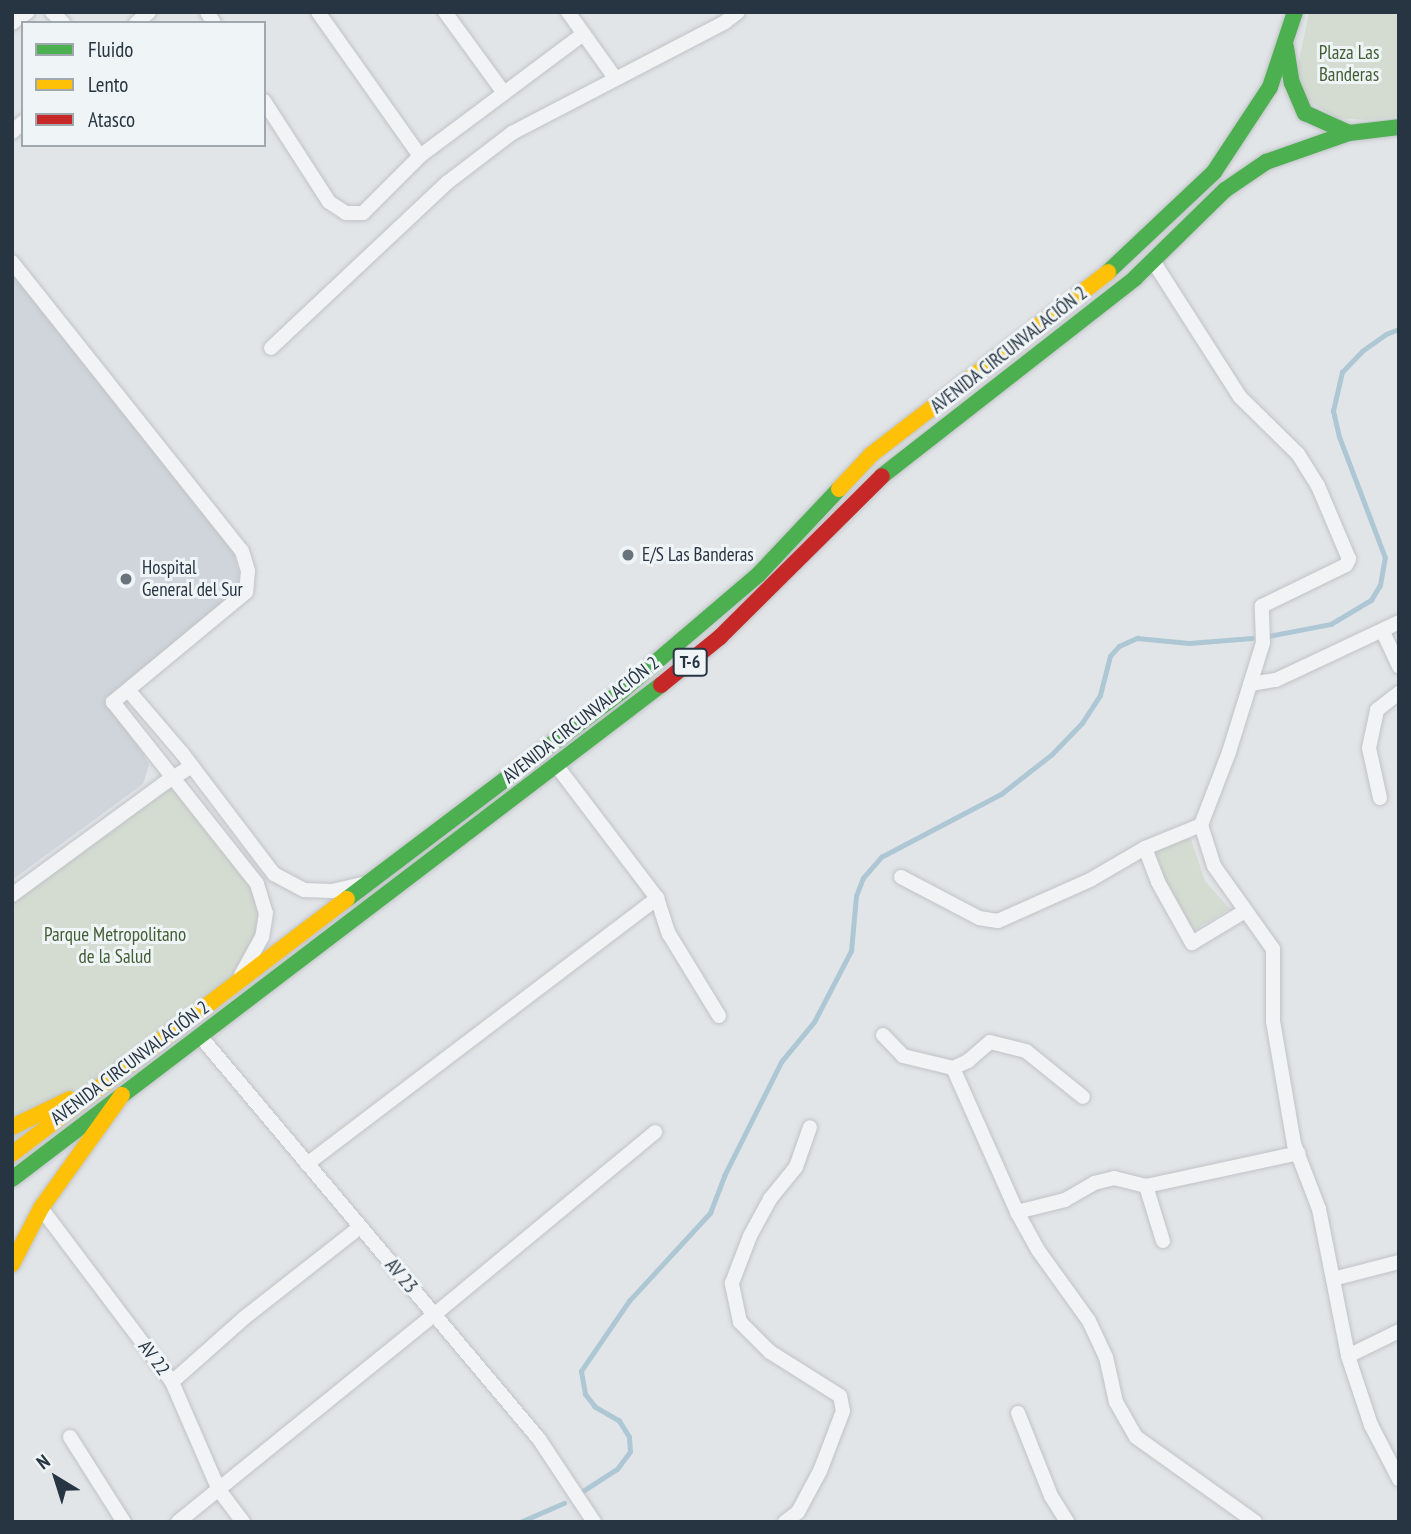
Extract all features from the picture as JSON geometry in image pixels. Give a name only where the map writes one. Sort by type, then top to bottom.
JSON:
[{"type":"main road","name":"AVENIDA CIRCUNVALACIÓN 2","points":[[12,1154],[622,691],[758,576],[872,454],[1091,288],[1214,172],[1270,87],[1295,12]]},
{"type":"main road","points":[[1286,41],[1292,83],[1305,113],[1349,133]]},
{"type":"main road","name":"AVENIDA CIRCUNVALACIÓN 2","points":[[12,1179],[720,637],[889,469],[1135,278],[1225,190],[1266,162],[1349,133],[1399,127]]},
{"type":"main road","points":[[12,1127],[113,1078]]},
{"type":"main road","points":[[12,1265],[41,1208],[77,1154],[122,1096]]},
{"type":"street","points":[[12,23],[28,12]]},
{"type":"street","points":[[318,12],[420,156]]},
{"type":"street","points":[[445,12],[504,93]]},
{"type":"street","points":[[568,12],[615,78]]},
{"type":"street","points":[[271,348],[448,182],[512,133],[725,22],[738,12]]},
{"type":"street","points":[[266,104],[329,202],[346,213],[363,213],[420,156],[583,34]]},
{"type":"street","points":[[1153,261],[1240,397],[1298,454],[1318,486],[1348,551],[1346,565],[1262,606],[1263,643],[1229,752],[1201,825],[1214,866],[1273,949],[1273,1021],[1298,1153],[1319,1209],[1348,1356],[1371,1424],[1399,1479]]},
{"type":"street","points":[[12,262],[242,551],[248,571],[246,592],[113,702],[257,884],[266,914],[262,937],[235,985]]},
{"type":"street","points":[[1250,684],[1276,680],[1383,632],[1399,622]]},
{"type":"street","points":[[1383,632],[1399,667]]},
{"type":"street","points":[[129,691],[192,766],[274,874],[304,890],[332,891],[371,882]]},
{"type":"street","points":[[1380,798],[1369,748],[1377,710],[1399,693]]},
{"type":"street","points":[[556,765],[657,898],[669,934],[719,1016]]},
{"type":"street","points":[[12,895],[192,766]]},
{"type":"street","points":[[901,877],[979,918],[998,920],[1090,880],[1145,848],[1201,825]]},
{"type":"street","points":[[1145,848],[1158,883],[1192,943],[1245,911]]},
{"type":"street","points":[[307,1164],[657,898]]},
{"type":"street","points":[[883,1035],[903,1056],[953,1068],[968,1061],[990,1042],[1026,1051],[1083,1097]]},
{"type":"street","name":"AV 23","points":[[200,1036],[538,1439],[594,1522]]},
{"type":"street","points":[[953,1068],[1017,1212],[1044,1259],[1089,1321],[1106,1357],[1116,1402],[1136,1437],[1255,1522]]},
{"type":"street","points":[[785,1522],[798,1512],[820,1471],[843,1411],[839,1396],[829,1387],[770,1352],[740,1322],[732,1283],[750,1236],[771,1199],[796,1167],[810,1127]]},
{"type":"street","points":[[178,1522],[655,1132]]},
{"type":"street","points":[[1017,1212],[1065,1200],[1094,1183],[1114,1178],[1146,1186],[1298,1153]]},
{"type":"street","points":[[1146,1186],[1163,1241]]},
{"type":"street","name":"AV 22","points":[[41,1208],[172,1382],[219,1490],[243,1522]]},
{"type":"street","points":[[172,1382],[244,1318],[360,1227]]},
{"type":"street","points":[[1333,1279],[1399,1262]]},
{"type":"street","points":[[1348,1356],[1399,1331]]},
{"type":"street","points":[[1018,1413],[1051,1496],[1067,1522]]},
{"type":"street","points":[[71,1437],[124,1522]]},
{"type":"shaded area","name":"Hospital General del Sur","points":[[12,272],[233,550],[239,585],[229,600],[104,699],[138,743],[149,765],[143,784],[12,880]]},
{"type":"green space","name":"Plaza Las Banderas","points":[[1309,12],[1395,12],[1399,17],[1399,116],[1366,120],[1337,118],[1308,100],[1296,75]]},
{"type":"green space","name":"Parque Metropolitano de la Salud","points":[[174,778],[257,884],[266,913],[235,985],[12,1154],[12,895]]},
{"type":"green space","points":[[1190,836],[1205,881],[1230,909],[1194,930],[1163,882],[1152,853]]},
{"type":"waterway","points":[[1268,636],[1331,624],[1371,600],[1380,585],[1385,558],[1339,437],[1333,411],[1342,372],[1362,351],[1386,334],[1399,329]]},
{"type":"waterway","points":[[583,1491],[617,1469],[630,1452],[629,1437],[619,1421],[595,1407],[585,1394],[581,1371],[629,1301],[710,1213],[724,1176],[781,1062],[814,1022],[851,951],[856,896],[863,878],[881,857],[1001,794],[1051,755],[1082,723],[1100,695],[1110,656],[1119,646],[1137,638],[1189,643],[1252,638]]},
{"type":"waterway","points":[[520,1522],[564,1503]]},
{"type":"traffic: fast","points":[[1108,272],[1214,172],[1270,87],[1295,12]]},
{"type":"traffic: fast","points":[[1286,47],[1292,83],[1305,113],[1349,133]]},
{"type":"traffic: fast","points":[[882,476],[1135,278],[1225,190],[1266,162],[1349,133],[1399,127]]},
{"type":"traffic: fast","points":[[347,899],[622,691],[758,575],[839,489]]},
{"type":"traffic: fast","points":[[12,1179],[661,685]]},
{"type":"traffic: slow","points":[[839,489],[872,454],[1108,272]]},
{"type":"traffic: slow","points":[[12,1154],[347,899]]},
{"type":"traffic: slow","points":[[12,1264],[41,1208],[122,1095]]},
{"type":"traffic: slow","points":[[12,1127],[70,1099]]},
{"type":"traffic: jam","points":[[661,685],[720,637],[882,476]]},
{"type":"place","name":"E/S Las Banderas","points":[[628,555]]},
{"type":"place","name":"Hospital General del Sur","points":[[126,579]]}]
